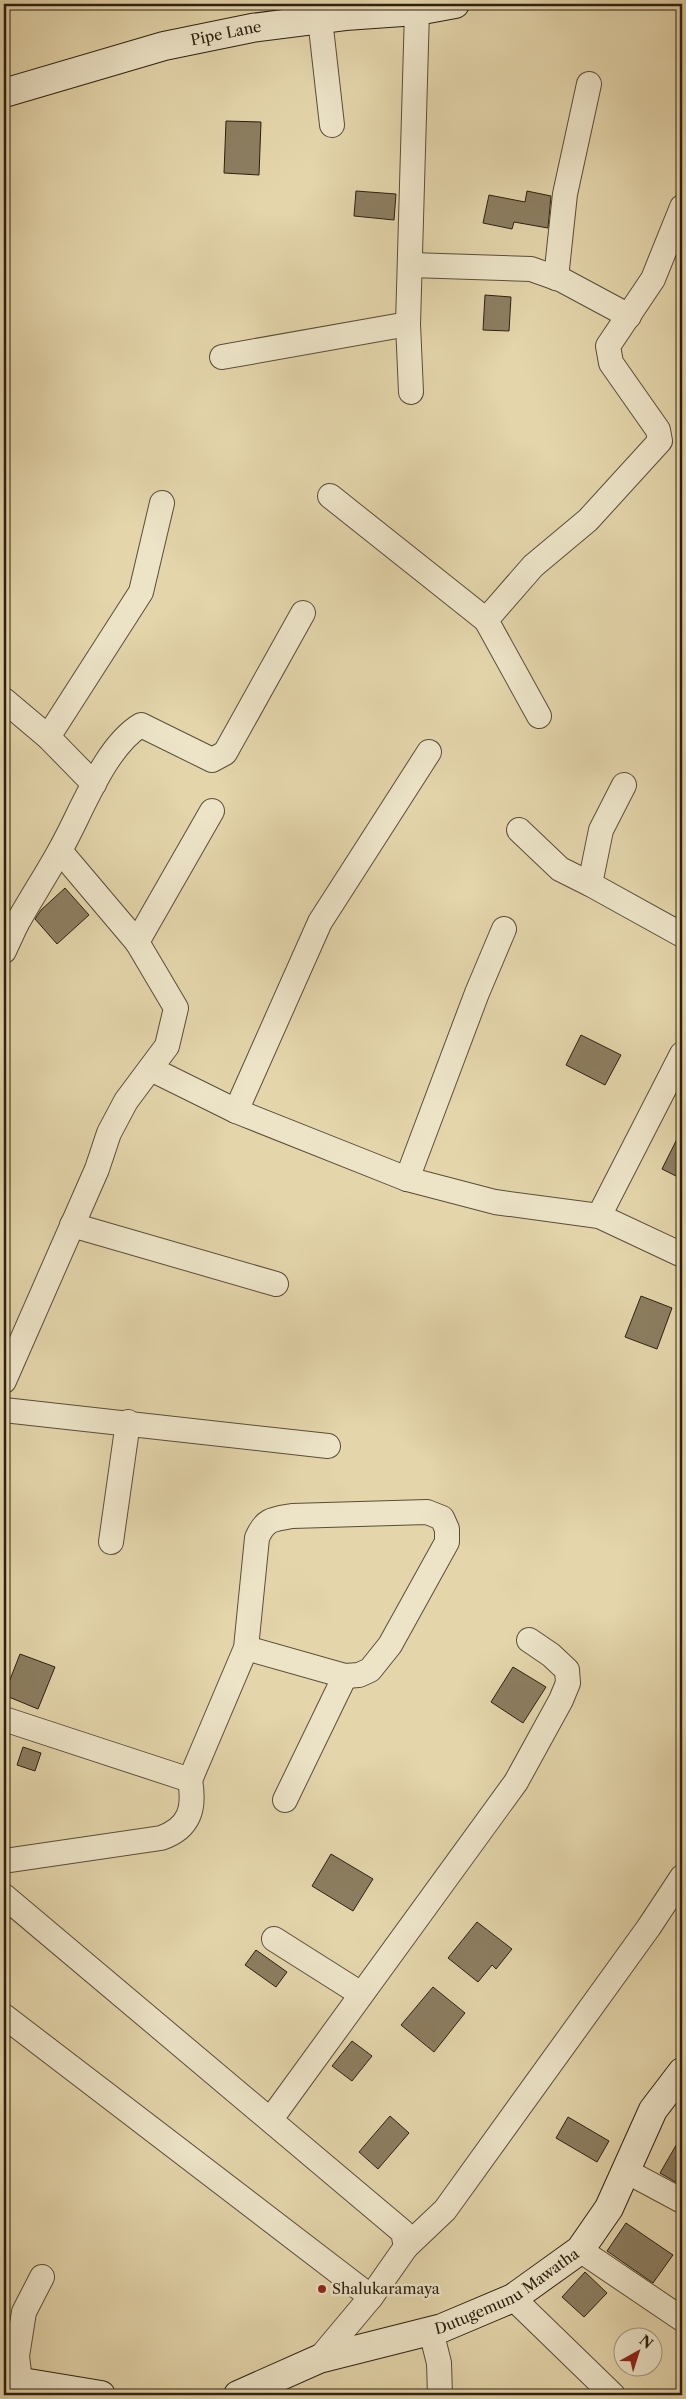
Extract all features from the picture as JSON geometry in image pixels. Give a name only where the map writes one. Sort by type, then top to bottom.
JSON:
[{"type":"street","name":"Pipe Lane","points":[[4,94],[164,46],[252,28],[329,13],[417,11],[455,4]]},
{"type":"street","points":[[411,392],[408,324],[417,11]]},
{"type":"street","points":[[329,13],[332,126]]},
{"type":"street","points":[[556,278],[566,194],[589,84]]},
{"type":"street","points":[[486,620],[533,566],[588,520],[660,441],[658,430],[611,362],[608,346],[653,279],[682,207]]},
{"type":"street","points":[[411,265],[531,269],[556,278],[629,316]]},
{"type":"street","points":[[222,357],[408,324]]},
{"type":"street","points":[[330,496],[486,620],[539,716]]},
{"type":"street","points":[[48,737],[141,592],[162,503]]},
{"type":"street","points":[[4,951],[10,923],[60,851],[94,784],[126,734],[141,725],[212,760],[225,753],[303,613]]},
{"type":"street","points":[[4,700],[48,737],[94,784]]},
{"type":"street","points":[[236,1111],[320,922],[428,752]]},
{"type":"street","points":[[590,884],[602,830],[624,784]]},
{"type":"street","points":[[137,942],[212,811]]},
{"type":"street","points":[[519,830],[560,869],[682,935]]},
{"type":"street","points":[[4,1381],[97,1169],[109,1133],[126,1101],[167,1046],[176,1008],[137,942],[60,851]]},
{"type":"street","points":[[407,1179],[477,993],[504,929]]},
{"type":"street","points":[[599,1216],[682,1054]]},
{"type":"street","points":[[151,1069],[236,1111],[407,1179],[495,1202],[599,1216],[682,1255]]},
{"type":"street","points":[[72,1225],[276,1284]]},
{"type":"street","points":[[4,1410],[128,1422],[328,1446]]},
{"type":"street","points":[[111,1542],[128,1422]]},
{"type":"street","points":[[4,1861],[161,1838],[171,1834],[180,1827],[191,1811],[193,1797],[190,1780],[246,1648],[257,1538],[262,1525],[274,1519],[292,1516],[427,1512],[442,1518],[447,1529],[447,1542],[390,1645],[370,1670],[360,1675],[345,1676],[246,1648]]},
{"type":"street","points":[[271,2119],[516,1782],[561,1700],[568,1683],[567,1670],[551,1655],[529,1640]]},
{"type":"street","points":[[285,1800],[345,1676]]},
{"type":"street","points":[[4,1719],[190,1780]]},
{"type":"street","points":[[318,2359],[372,2297],[406,2247],[445,2210],[643,1935],[682,1877]]},
{"type":"street","points":[[4,1896],[403,2232],[406,2247]]},
{"type":"street","points":[[274,1939],[361,1994]]},
{"type":"street","points":[[4,2016],[372,2297]]},
{"type":"street","name":"Dutugemunu Mawatha","points":[[238,2395],[318,2359],[431,2331],[513,2298],[580,2250],[609,2208],[653,2110],[682,2072]]},
{"type":"street","points":[[626,2171],[682,2201]]},
{"type":"street","points":[[580,2250],[682,2319]]},
{"type":"street","points":[[42,2277],[24,2312],[12,2380],[101,2395]]},
{"type":"street","points":[[513,2298],[613,2395]]},
{"type":"street","points":[[431,2331],[439,2363],[440,2395]]},
{"type":"building","points":[[226,121],[261,122],[259,175],[224,173]]},
{"type":"building","points":[[356,191],[396,194],[394,220],[354,216]]},
{"type":"building","points":[[527,191],[551,196],[548,228],[514,222],[512,229],[483,223],[489,195],[525,202]]},
{"type":"building","points":[[485,295],[511,297],[509,331],[483,330]]},
{"type":"building","points":[[65,888],[89,915],[57,944],[35,919],[41,910]]},
{"type":"building","points":[[581,1035],[621,1055],[605,1085],[566,1065]]},
{"type":"building","points":[[682,1129],[682,1179],[662,1169]]},
{"type":"building","points":[[641,1296],[672,1308],[657,1349],[625,1337]]},
{"type":"building","points":[[20,1654],[55,1667],[38,1709],[4,1695]]},
{"type":"building","points":[[513,1667],[546,1687],[523,1723],[491,1702]]},
{"type":"building","points":[[23,1747],[41,1753],[35,1771],[17,1765]]},
{"type":"building","points":[[331,1854],[373,1879],[353,1911],[312,1886]]},
{"type":"building","points":[[477,1922],[512,1949],[496,1969],[492,1965],[478,1982],[448,1958]]},
{"type":"building","points":[[256,1950],[287,1972],[276,1987],[245,1965]]},
{"type":"building","points":[[433,1987],[465,2013],[434,2052],[401,2025]]},
{"type":"building","points":[[352,2041],[372,2056],[352,2081],[332,2066]]},
{"type":"building","points":[[390,2116],[409,2133],[378,2169],[359,2152]]},
{"type":"building","points":[[568,2117],[609,2141],[597,2162],[556,2138]]},
{"type":"building","points":[[682,2135],[682,2186],[660,2173]]},
{"type":"building","points":[[626,2223],[673,2255],[653,2283],[607,2251]]},
{"type":"building","points":[[585,2272],[607,2293],[584,2317],[562,2297]]},
{"type":"place","name":"Shalukaramaya","points":[[322,2289]]}]
